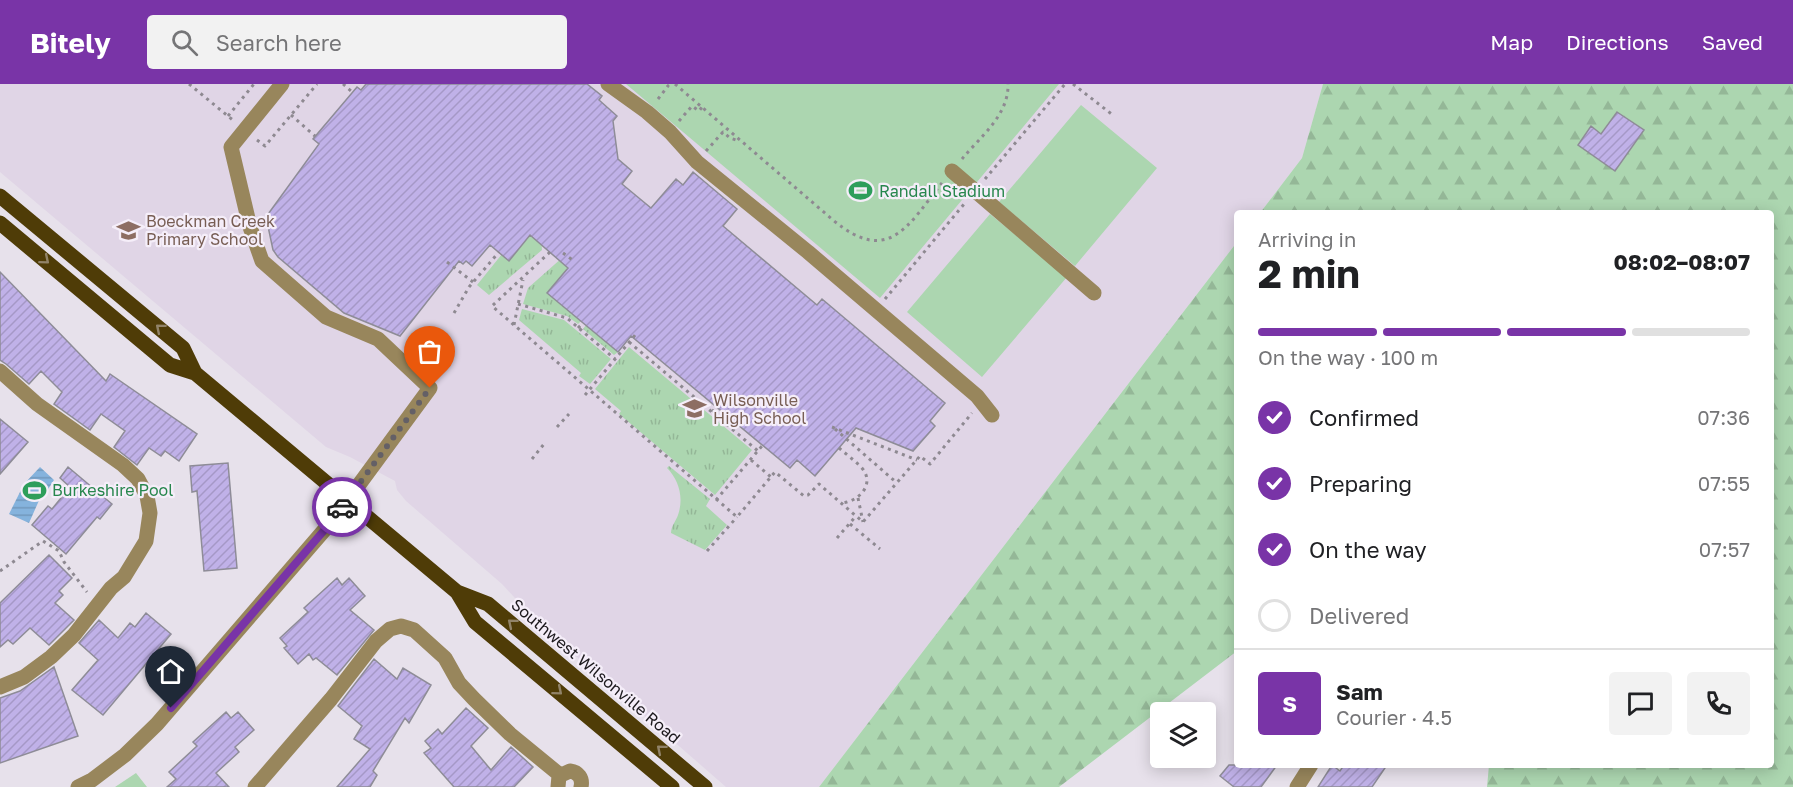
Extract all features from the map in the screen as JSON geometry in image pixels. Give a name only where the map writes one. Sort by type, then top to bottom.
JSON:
[{"type":"main road","name":"Southwest Wilsonville Road","points":[[0,196],[183,348],[195,373]]},
{"type":"main road","name":"Southwest Wilsonville Road","points":[[0,223],[170,365],[195,373],[458,592],[488,604],[705,787]]},
{"type":"main road","name":"Southwest Wilsonville Road","points":[[458,592],[476,622],[672,787]]},
{"type":"street","points":[[78,787],[92,780],[125,755],[157,724],[333,520],[430,388],[378,339],[326,317],[262,261],[250,227],[231,147],[282,84]]},
{"type":"street","points":[[608,84],[647,112],[670,132],[697,162],[808,252],[977,396],[992,415]]},
{"type":"street","points":[[952,171],[1094,293]]},
{"type":"street","points":[[0,371],[37,404],[123,465],[138,479],[147,496],[150,513],[146,541],[124,577],[97,604],[74,635],[51,657],[24,677],[0,687]]},
{"type":"street","points":[[255,787],[331,699],[376,641],[390,629],[401,626],[414,630],[445,658],[459,683],[559,781],[568,771],[575,772],[582,781],[581,787]]},
{"type":"street","points":[[1297,787],[1309,768]]},
{"type":"path","points":[[228,116],[254,84]]},
{"type":"path","points":[[315,136],[291,115],[317,84]]},
{"type":"path","points":[[343,84],[352,92]]},
{"type":"path","points":[[647,112],[668,86],[666,84]]},
{"type":"path","points":[[675,84],[842,228],[856,236],[875,240],[895,237],[903,230],[1003,111],[1008,84]]},
{"type":"path","points":[[994,169],[1065,84]]},
{"type":"path","points":[[1073,84],[1114,116]]},
{"type":"path","points":[[670,132],[692,106],[699,111],[702,107]]},
{"type":"path","points":[[697,162],[723,132],[730,138],[740,141]]},
{"type":"path","points":[[875,310],[955,214]]},
{"type":"path","points":[[454,312],[473,282],[499,252]]},
{"type":"path","points":[[550,252],[492,306],[736,517]]},
{"type":"path","points":[[563,253],[574,261]]},
{"type":"path","points":[[447,262],[473,282]]},
{"type":"path","points":[[514,326],[523,279]]},
{"type":"path","points":[[518,304],[567,318],[615,359]]},
{"type":"path","points":[[578,328],[583,323]]},
{"type":"path","points":[[585,395],[636,334]]},
{"type":"path","points":[[629,342],[758,451]]},
{"type":"path","points":[[712,412],[725,397]]},
{"type":"path","points":[[863,522],[920,456],[930,464],[968,420],[972,406]]},
{"type":"path","points":[[557,427],[569,414]]},
{"type":"path","points":[[897,483],[832,427],[917,460]]},
{"type":"path","points":[[532,459],[544,444]]},
{"type":"path","points":[[716,500],[762,446]]},
{"type":"path","points":[[839,448],[866,475],[866,486],[858,498],[840,503]]},
{"type":"path","points":[[751,460],[771,477]]},
{"type":"path","points":[[707,551],[775,472],[804,496],[819,484],[863,522]]},
{"type":"path","points":[[858,498],[863,522]]},
{"type":"path","points":[[837,538],[856,516]]},
{"type":"path","points":[[850,524],[880,549]]},
{"type":"path","points":[[0,571],[43,541],[59,551],[78,582],[97,604]]},
{"type":"shaded area","name":"Wilsonville High School","points":[[0,84],[1323,84],[1302,158],[1262,210],[1234,210],[1234,246],[819,787],[726,787],[538,623],[502,584],[406,501],[397,490],[395,481],[326,447],[0,172]]},
{"type":"green space","name":"Randall Stadium","points":[[626,84],[1059,84],[880,298]]},
{"type":"green space","points":[[1323,84],[1793,84],[1793,787],[1487,787],[1489,768],[1774,768],[1774,210],[1262,210],[1302,158]]},
{"type":"green space","points":[[1081,105],[1157,168],[1075,266],[999,202]]},
{"type":"green space","points":[[990,214],[1067,277],[982,377],[907,312]]},
{"type":"green space","points":[[540,223],[542,250],[489,295],[477,285],[502,254],[509,260]]},
{"type":"green space","points":[[1234,246],[1234,653],[1170,702],[1150,702],[1150,717],[1059,787],[819,787]]},
{"type":"green space","points":[[563,257],[572,264],[581,321],[578,324],[567,316],[523,304],[528,288]]},
{"type":"green space","points":[[522,309],[564,320],[611,359],[590,384],[579,376],[581,373],[519,320]]},
{"type":"green space","points":[[586,325],[618,352],[614,355],[583,329]]},
{"type":"green space","points":[[629,347],[752,450],[715,495],[619,414],[621,411],[595,389]]},
{"type":"green space","points":[[669,466],[710,499],[706,506],[727,525],[705,550],[671,533],[680,509],[680,496],[677,484],[667,468]]},
{"type":"green space","points":[[136,773],[147,787],[115,787]]},
{"type":"water","name":"Burkeshire Pool","points":[[40,467],[54,480],[43,497],[41,496],[29,523],[9,514],[24,484]]},
{"type":"building","name":"Wilsonville High School","points":[[366,84],[587,84],[602,96],[599,100],[617,116],[613,121],[618,159],[632,171],[622,184],[651,208],[676,179],[683,185],[693,172],[737,209],[723,226],[817,305],[822,299],[945,403],[930,421],[935,426],[913,451],[856,428],[815,476],[797,460],[790,468],[631,336],[618,352],[547,293],[568,268],[530,235],[509,261],[490,245],[472,266],[466,261],[463,264],[459,261],[400,336],[344,313],[278,257],[273,250],[266,217],[319,144],[313,139],[357,87],[361,90]]},
{"type":"building","points":[[1617,112],[1644,130],[1615,171],[1578,145],[1591,126],[1601,134]]},
{"type":"building","points":[[0,272],[106,381],[110,374],[197,434],[179,461],[165,451],[161,456],[149,448],[137,465],[114,447],[125,431],[101,414],[90,430],[54,404],[62,392],[41,371],[29,384],[0,360]]},
{"type":"building","points":[[0,419],[28,442],[0,474]]},
{"type":"building","points":[[228,463],[237,568],[204,571],[197,491],[192,492],[190,466]]},
{"type":"building","points":[[68,467],[112,504],[100,519],[97,517],[66,554],[32,525],[48,506],[52,509],[70,487],[60,478]]},
{"type":"building","points":[[49,555],[72,578],[59,591],[63,595],[55,603],[74,620],[49,645],[30,628],[13,644],[8,640],[0,647],[0,603]]},
{"type":"building","points":[[337,578],[342,585],[349,578],[365,596],[350,610],[374,630],[337,675],[316,658],[313,660],[309,654],[298,664],[284,648],[287,646],[280,638],[308,612],[304,608]]},
{"type":"building","points":[[146,613],[171,634],[103,715],[72,690],[98,660],[79,643],[99,620],[118,638],[130,623],[135,627]]},
{"type":"building","points":[[374,659],[397,679],[403,668],[431,685],[409,723],[405,718],[373,771],[377,775],[370,787],[337,787],[370,749],[354,739],[362,726],[338,706]]},
{"type":"building","points":[[54,667],[78,736],[0,763],[0,698],[20,691]]},
{"type":"building","points":[[466,708],[488,728],[471,746],[491,770],[511,747],[533,767],[514,787],[454,787],[424,753],[431,748],[425,741],[438,729],[442,734]]},
{"type":"building","points":[[226,712],[231,718],[238,712],[254,730],[235,747],[239,752],[216,773],[229,787],[167,787],[176,779],[169,772],[197,746],[193,742]]},
{"type":"building","points":[[1229,765],[1234,765],[1234,768],[1275,768],[1261,787],[1234,787],[1220,776]]},
{"type":"building","points":[[1330,768],[1340,771],[1342,768],[1385,768],[1372,787],[1318,787]]},
{"type":"way so far","points":[[342,507],[430,388]]},
{"type":"place","name":"Randall Stadium","points":[[861,191]]},
{"type":"place","name":"Boeckman Creek Primary School","points":[[128,230]]},
{"type":"place","name":"Wilsonville High School","points":[[695,409]]},
{"type":"place","name":"Burkeshire Pool","points":[[34,490]]},
{"type":"route","points":[[171,708],[342,507]]}]
